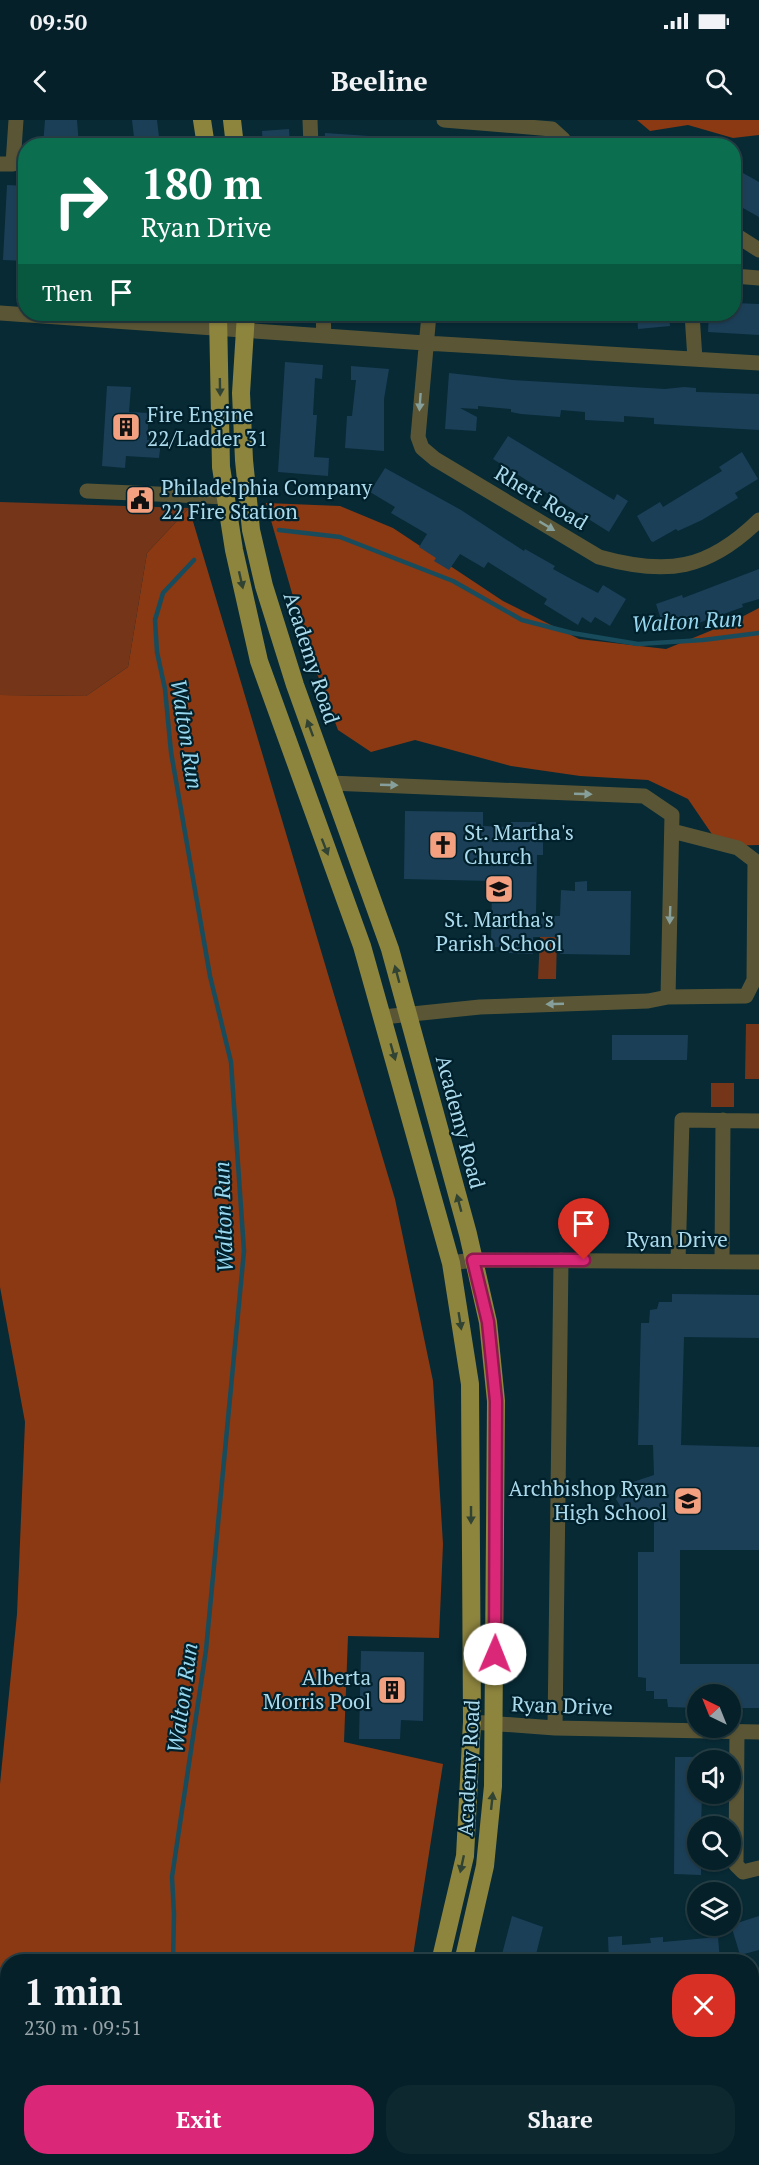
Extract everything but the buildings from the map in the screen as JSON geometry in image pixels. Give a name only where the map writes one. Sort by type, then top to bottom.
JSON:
[{"type":"main road","points":[[202,120],[205,138]]},
{"type":"main road","points":[[232,120],[234,138]]},
{"type":"main road","name":"Academy Road","points":[[219,321],[221,467],[234,550],[259,661],[362,946],[383,1017],[451,1263],[470,1384],[472,1722],[465,1856],[442,1954]]},
{"type":"main road","name":"Academy Road","points":[[246,322],[241,393],[251,530],[264,586],[330,783],[390,949],[488,1322],[496,1401],[493,1786],[486,1866],[465,1954]]},
{"type":"main road","points":[[305,792],[330,783]]},
{"type":"street","points":[[0,164],[13,164],[16,120]]},
{"type":"street","points":[[310,120],[310,138]]},
{"type":"street","points":[[444,120],[552,129],[562,138]]},
{"type":"street","points":[[741,238],[759,250]]},
{"type":"street","points":[[741,277],[759,278]]},
{"type":"street","points":[[0,313],[18,314]]},
{"type":"street","points":[[219,321],[246,322],[324,336],[759,363]]},
{"type":"street","points":[[323,321],[324,336]]},
{"type":"street","name":"Rhett Road","points":[[428,321],[418,437],[422,448],[455,471],[599,557],[626,565],[650,568],[683,565],[714,556],[744,535],[759,520]]},
{"type":"street","points":[[692,321],[695,359]]},
{"type":"street","points":[[87,491],[226,497]]},
{"type":"street","points":[[330,783],[644,796],[672,815],[668,997]]},
{"type":"street","points":[[383,1017],[408,1013],[648,1001],[668,997],[746,996],[754,980],[755,861],[738,848],[672,831]]},
{"type":"street","points":[[678,1261],[682,1120],[759,1121]]},
{"type":"street","points":[[722,1262],[723,1120]]},
{"type":"street","name":"Ryan Drive","points":[[451,1263],[473,1260],[759,1262]]},
{"type":"street","points":[[555,1728],[561,1260]]},
{"type":"street","name":"Ryan Drive","points":[[472,1722],[555,1728],[687,1730]]},
{"type":"street","name":"Ryan Drive","points":[[741,1731],[759,1732]]},
{"type":"street","points":[[737,1738],[736,1865],[743,1872],[759,1868]]},
{"type":"shaded area","points":[[637,120],[759,120],[759,135],[733,138],[688,125],[650,131]]},
{"type":"shaded area","points":[[0,502],[189,508],[147,553],[128,667],[86,696],[0,695]]},
{"type":"shaded area","points":[[266,503],[340,506],[393,528],[503,601],[579,639],[666,649],[732,622],[759,608],[759,845],[720,846],[688,799],[648,780],[580,776],[511,766],[415,740],[371,752],[338,730],[309,652]]},
{"type":"shaded area","points":[[189,508],[395,1199],[433,1381],[443,1544],[439,1638],[348,1636],[344,1742],[443,1764],[413,1954],[0,1954],[0,1784],[17,1614],[25,1422],[0,1287],[0,695],[86,696],[128,667],[147,553]]},
{"type":"shaded area","points":[[540,936],[557,937],[556,979],[538,979]]},
{"type":"shaded area","points":[[746,1024],[759,1024],[759,1079],[745,1079]]},
{"type":"shaded area","points":[[711,1083],[734,1083],[734,1107],[711,1107]]},
{"type":"waterway","name":"Walton Run","points":[[279,530],[340,537],[453,581],[522,620],[572,633],[638,644],[703,640],[759,633]]},
{"type":"waterway","name":"Walton Run","points":[[173,1954],[172,1877],[206,1650],[244,1251],[231,1062],[210,976],[171,752],[165,689],[157,652],[155,620],[163,593],[194,560]]},
{"type":"place","name":"Fire Engine 22/Ladder 31","points":[[126,427]]},
{"type":"place","name":"Philadelphia Company 22 Fire Station","points":[[140,500]]},
{"type":"place","name":"St. Martha's Church","points":[[443,845]]},
{"type":"place","name":"St. Martha's Parish School","points":[[499,889]]},
{"type":"place","name":"Archbishop Ryan High School","points":[[688,1501]]},
{"type":"place","name":"Alberta Morris Pool","points":[[392,1690]]},
{"type":"route","points":[[495,1654],[496,1401],[488,1322],[473,1260],[584,1260]]}]
